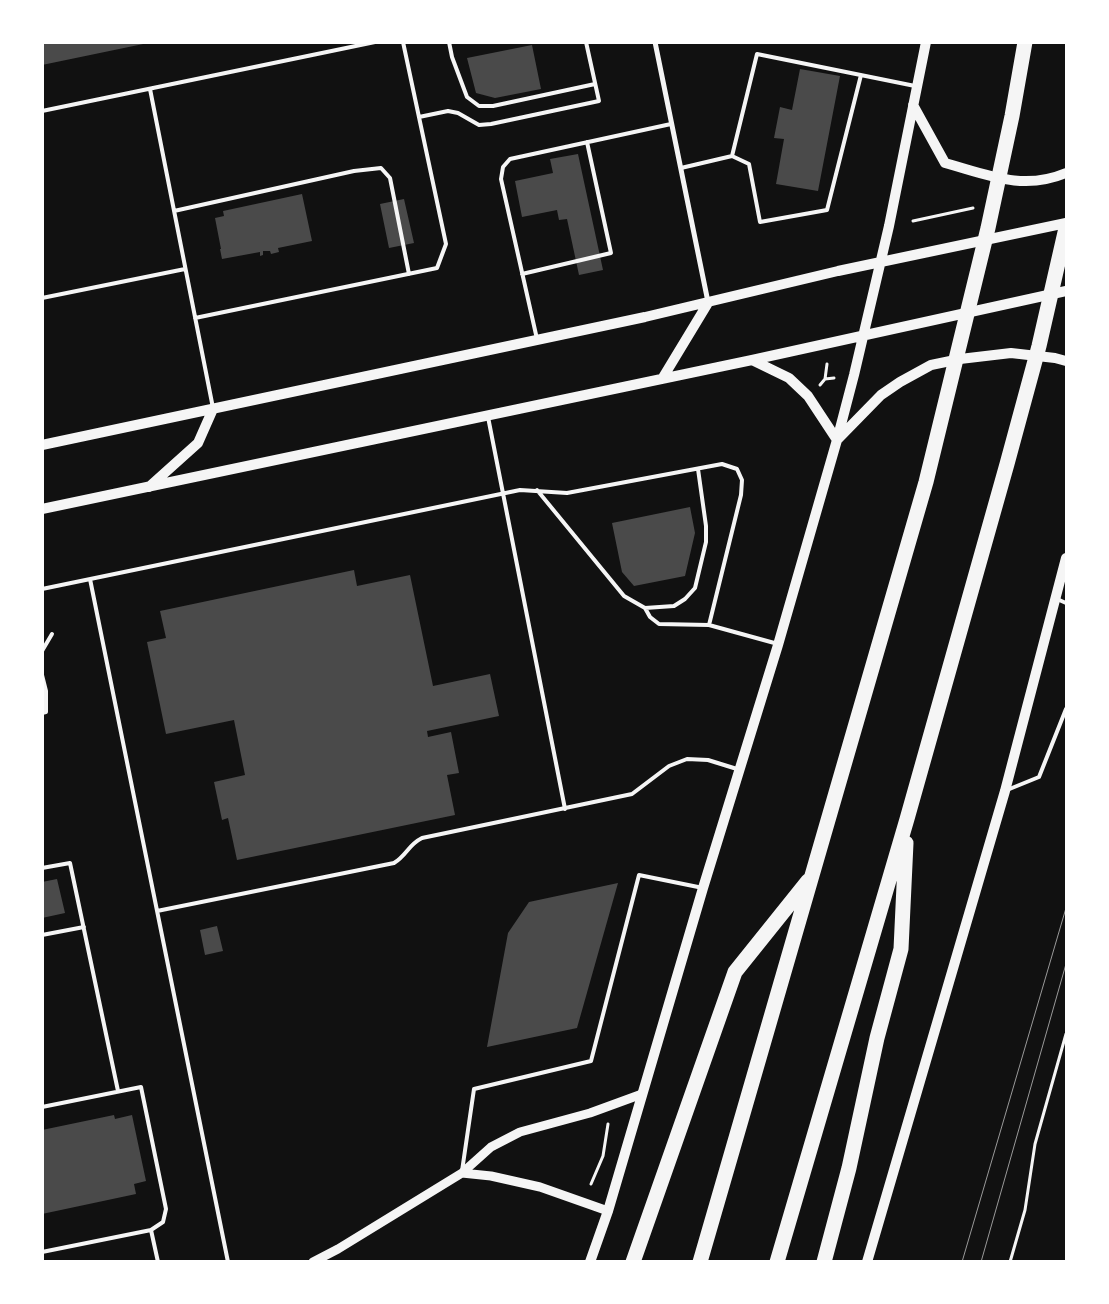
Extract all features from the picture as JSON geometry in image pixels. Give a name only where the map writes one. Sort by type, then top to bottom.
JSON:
[{"type":"highway","points":[[700,1262],[903,564],[984,246],[1012,116],[1025,42]]},
{"type":"highway","points":[[777,1262],[907,819],[1007,464],[1039,346],[1066,228]]},
{"type":"highway","points":[[824,1262],[849,1168],[877,1038],[901,949],[907,819]]},
{"type":"highway","points":[[633,1262],[735,972],[813,875]]},
{"type":"main road","points":[[590,1262],[608,1210],[703,888],[778,645],[837,440],[880,262],[926,42]]},
{"type":"main road","points":[[913,105],[945,163],[1011,181],[1033,182],[1066,173]]},
{"type":"main road","points":[[42,444],[537,340],[708,303],[880,262],[1066,223]]},
{"type":"main road","points":[[42,510],[752,360],[1066,291]]},
{"type":"main road","points":[[662,379],[708,303]]},
{"type":"main road","points":[[837,440],[881,395],[931,365],[960,359],[1011,353],[1066,361]]},
{"type":"main road","points":[[752,360],[789,378],[808,396],[837,440]]},
{"type":"main road","points":[[149,487],[198,443],[213,409]]},
{"type":"main road","points":[[868,1262],[1004,791],[1066,558]]},
{"type":"street","points":[[654,42],[708,303]]},
{"type":"street","points":[[313,1262],[338,1249],[462,1173],[491,1147],[520,1132],[590,1113],[642,1094]]},
{"type":"street","points":[[462,1173],[491,1176],[540,1188],[608,1210]]},
{"type":"lane","points":[[42,111],[375,42]]},
{"type":"lane","points":[[195,318],[437,268],[446,244],[403,42]]},
{"type":"lane","points":[[449,42],[452,57],[467,98],[479,106],[493,106],[595,84]]},
{"type":"lane","points":[[419,117],[448,111],[479,125],[492,124],[598,101],[586,42]]},
{"type":"lane","points":[[732,156],[757,54],[917,86]]},
{"type":"lane","points":[[681,168],[732,156],[749,164],[760,222],[827,210],[861,75]]},
{"type":"lane","points":[[150,89],[213,409]]},
{"type":"lane","points":[[537,340],[501,179],[503,166],[510,159],[672,124]]},
{"type":"lane","points":[[522,274],[611,253],[587,142]]},
{"type":"lane","points":[[174,211],[354,171],[381,168],[390,178],[409,274]]},
{"type":"lane","points":[[42,298],[185,269]]},
{"type":"lane","points":[[488,415],[565,809]]},
{"type":"lane","points":[[42,589],[520,490],[567,493],[722,464],[736,468],[742,480],[709,625]]},
{"type":"lane","points":[[645,608],[674,606],[685,600],[695,588],[706,542],[706,526],[698,469]]},
{"type":"lane","points":[[537,490],[624,596],[645,608],[650,617],[658,624],[709,625],[778,645]]},
{"type":"lane","points":[[90,579],[228,1262]]},
{"type":"lane","points":[[1054,599],[1066,602]]},
{"type":"lane","points":[[42,651],[52,634]]},
{"type":"lane","points":[[42,675],[46,691],[46,712],[42,713]]},
{"type":"lane","points":[[1004,791],[1039,777],[1066,710]]},
{"type":"lane","points":[[157,912],[394,863],[404,857],[412,843],[422,838],[632,794],[670,766],[687,759],[708,760],[740,770]]},
{"type":"lane","points":[[42,868],[70,862],[118,1091]]},
{"type":"lane","points":[[462,1173],[474,1089],[591,1061],[640,875],[703,888]]},
{"type":"lane","points":[[42,935],[84,927]]},
{"type":"lane","points":[[42,1107],[141,1087],[166,1209],[163,1222],[151,1230],[42,1252]]},
{"type":"lane","points":[[151,1230],[158,1262]]},
{"type":"path","points":[[827,364],[826,379],[834,378]]},
{"type":"path","points":[[1010,1262],[1025,1210],[1035,1144],[1066,1034]]},
{"type":"path","points":[[591,1184],[603,1156],[608,1124]]},
{"type":"building","points":[[42,42],[148,42],[148,43],[42,65]]},
{"type":"building","points":[[532,45],[541,89],[495,98],[476,93],[467,58]]},
{"type":"building","points":[[800,69],[840,76],[818,191],[776,184],[784,139],[774,138],[780,107],[792,110]]},
{"type":"building","points":[[578,154],[603,270],[579,275],[567,219],[559,220],[557,210],[522,217],[515,181],[553,173],[550,159]]},
{"type":"building","points":[[302,194],[312,241],[278,248],[279,252],[271,254],[270,251],[263,251],[263,255],[260,256],[260,252],[222,259],[215,218],[224,216],[223,211]]},
{"type":"building","points":[[404,199],[414,243],[389,248],[380,204]]},
{"type":"building","points":[[690,507],[695,533],[685,576],[634,586],[622,572],[612,523]]},
{"type":"building","points":[[354,570],[357,586],[410,575],[433,686],[490,674],[499,716],[427,731],[428,737],[451,732],[459,773],[447,775],[455,815],[237,860],[228,818],[222,820],[214,782],[245,775],[234,720],[166,734],[147,642],[166,638],[160,611]]},
{"type":"building","points":[[57,879],[65,913],[42,918],[42,882]]},
{"type":"building","points":[[618,883],[577,1028],[487,1047],[508,933],[529,902]]},
{"type":"building","points":[[217,926],[223,951],[205,955],[200,930]]},
{"type":"building","points":[[114,1115],[115,1119],[132,1115],[146,1181],[134,1184],[136,1194],[42,1214],[42,1130]]},
{"type":"tram line","points":[[962,1262],[1066,908]]},
{"type":"tram line","points":[[981,1262],[1066,964]]}]
